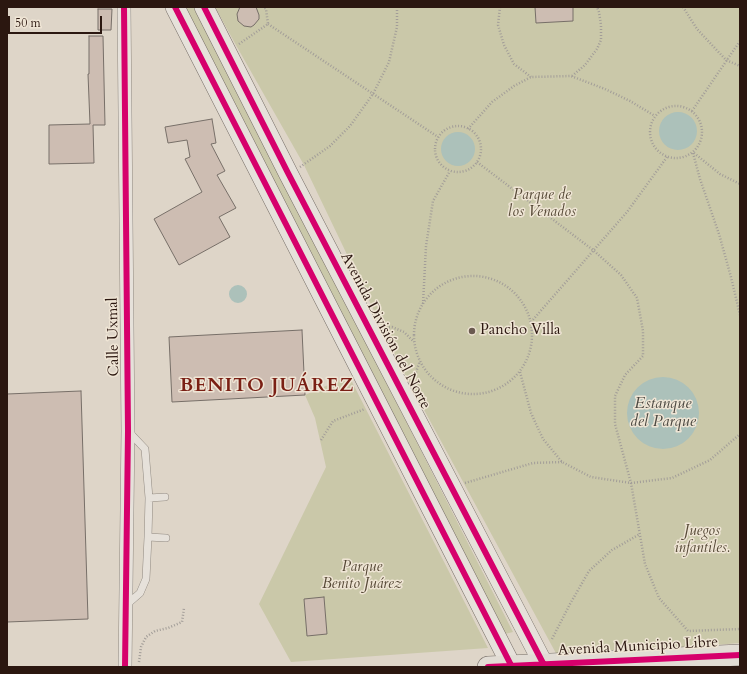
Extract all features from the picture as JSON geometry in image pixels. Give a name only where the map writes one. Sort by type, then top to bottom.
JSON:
[{"type":"main road","points":[[175,7],[512,666]]},
{"type":"main road","name":"Avenida División del Norte","points":[[204,7],[288,174],[545,666]]},
{"type":"main road","name":"Avenida Municipio Libre","points":[[488,667],[545,666],[740,656]]},
{"type":"street","name":"Calle Uxmal","points":[[124,7],[128,431],[125,667]]},
{"type":"lane","points":[[125,606],[140,593],[146,579],[149,498],[145,449],[128,431]]},
{"type":"lane","points":[[149,498],[165,497]]},
{"type":"lane","points":[[148,537],[166,538]]},
{"type":"path","points":[[264,7],[266,9],[268,24],[438,137]]},
{"type":"path","points":[[288,174],[304,165],[330,146],[350,126],[373,94],[389,62],[397,27],[397,7]]},
{"type":"path","points":[[500,7],[498,25],[504,46],[514,64],[532,77]]},
{"type":"path","points":[[571,76],[585,65],[597,49],[601,40],[601,25],[597,7]]},
{"type":"path","points":[[683,7],[696,30],[726,60],[740,66]]},
{"type":"path","points":[[227,53],[268,24]]},
{"type":"path","points":[[692,111],[740,41]]},
{"type":"path","points":[[468,128],[492,102],[514,86],[532,77],[571,76],[630,101],[655,116]]},
{"type":"path","points":[[673,106],[685,107],[692,111],[698,117],[703,131],[699,146],[693,153],[681,158],[667,157],[660,153],[654,147],[651,140],[650,128],[655,116],[661,111],[673,106]]},
{"type":"path","points":[[448,128],[468,128],[479,140],[481,147],[477,162],[472,168],[457,173],[444,168],[436,157],[434,150],[438,137],[448,128]]},
{"type":"path","points":[[693,153],[720,174],[740,184]]},
{"type":"path","points":[[693,153],[721,242],[740,315]]},
{"type":"path","points":[[531,322],[626,212],[667,157]]},
{"type":"path","points":[[477,162],[593,250],[621,275],[637,298],[643,331],[643,356],[625,374],[615,396],[614,424],[631,483],[645,564],[659,598],[688,631],[740,629]]},
{"type":"path","points":[[424,304],[426,246],[433,201],[450,171]]},
{"type":"path","points":[[474,276],[493,280],[511,289],[524,304],[531,322],[533,340],[529,357],[520,372],[505,385],[487,393],[467,394],[448,389],[431,377],[420,361],[414,342],[416,322],[424,304],[437,289],[454,280],[474,276]]},
{"type":"path","points":[[370,331],[392,327],[404,332],[414,342]]},
{"type":"path","points":[[520,372],[531,413],[543,439],[562,462],[591,477],[631,483],[672,478],[710,460],[740,434]]},
{"type":"path","points":[[320,440],[333,422],[378,404]]},
{"type":"path","points":[[453,490],[465,483],[532,463],[562,462]]},
{"type":"path","points":[[552,639],[589,572],[612,550],[640,534]]},
{"type":"path","points":[[138,667],[141,647],[146,637],[155,631],[168,628],[182,622],[184,608]]},
{"type":"green space","points":[[182,7],[196,7],[513,632],[505,634]]},
{"type":"green space","name":"Parque de los Venados","points":[[215,7],[740,7],[740,643],[558,657],[403,371],[304,165]]},
{"type":"green space","name":"Parque Benito Juárez","points":[[349,376],[488,648],[291,662],[259,604],[326,467],[315,418],[305,395]]},
{"type":"water","points":[[674,112],[682,112],[689,115],[694,120],[697,131],[694,142],[689,147],[682,150],[674,150],[667,147],[662,142],[659,135],[659,127],[662,120],[667,115]]},
{"type":"water","points":[[455,132],[461,132],[465,133],[472,139],[475,149],[474,156],[468,163],[461,166],[455,166],[451,165],[444,159],[441,152],[441,146],[442,142],[448,135]]},
{"type":"water","points":[[234,285],[242,285],[247,290],[245,301],[242,303],[234,303],[229,298],[229,290]]},
{"type":"water","name":"Estanque del Parque","points":[[656,377],[670,377],[677,379],[689,387],[697,399],[699,413],[697,427],[689,439],[677,447],[670,449],[656,449],[649,447],[637,439],[629,427],[627,420],[627,406],[629,399],[637,387],[649,379]]},
{"type":"building","points":[[240,7],[256,7],[259,19],[251,27],[244,26],[238,21],[237,14]]},
{"type":"building","points":[[535,7],[573,7],[573,21],[536,23]]},
{"type":"building","points":[[98,9],[112,9],[111,30],[98,30]]},
{"type":"building","points":[[89,36],[103,36],[105,125],[93,125],[94,163],[49,164],[49,125],[90,124],[88,74]]},
{"type":"building","points":[[212,119],[216,143],[211,144],[225,171],[217,175],[236,208],[219,217],[230,237],[179,265],[154,219],[202,192],[185,159],[190,157],[187,140],[168,143],[165,127]]},
{"type":"building","points":[[302,330],[305,395],[172,402],[169,337]]},
{"type":"building","points":[[81,391],[88,619],[7,622],[7,394]]},
{"type":"building","points":[[324,597],[327,634],[307,636],[304,599]]},
{"type":"cycle path","points":[[124,7],[128,431],[125,667]]},
{"type":"cycle path","points":[[175,7],[512,667]]},
{"type":"cycle path","points":[[204,7],[288,173],[545,667]]},
{"type":"cycle path","points":[[488,667],[740,655]]},
{"type":"place","name":"Pancho Villa","points":[[472,331]]},
{"type":"district","name":"BENITO JUÁREZ","points":[[267,387]]},
{"type":"park label","name":"Juegos infantiles.","points":[[702,540]]}]
